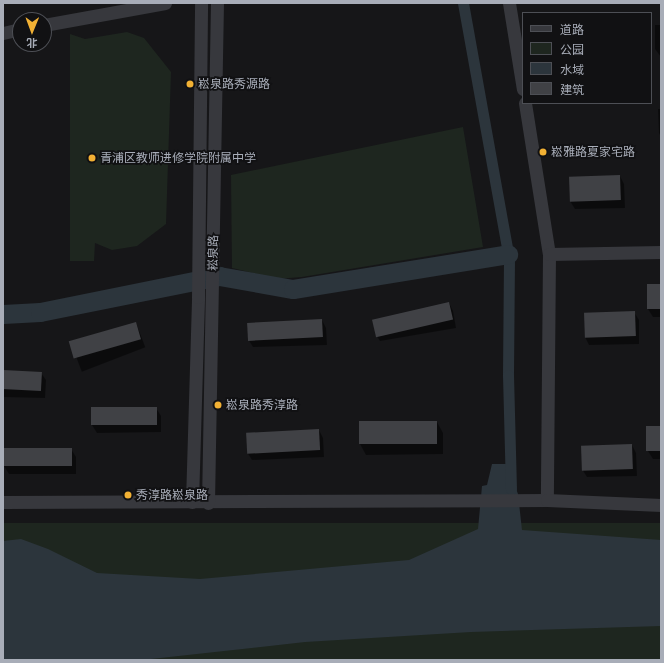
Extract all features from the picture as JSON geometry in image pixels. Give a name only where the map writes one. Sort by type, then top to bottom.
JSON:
[{"type":"street","points":[[52,24],[165,3]]},
{"type":"street","name":"崧泉路","points":[[192,502],[198,297],[200,3]]},
{"type":"street","name":"崧泉路","points":[[208,503],[217,3]]},
{"type":"street","points":[[509,3],[522,84]]},
{"type":"street","points":[[525,104],[549,254],[547,500]]},
{"type":"street","points":[[549,254],[661,252]]},
{"type":"street","points":[[3,502],[208,503],[547,500],[661,505]]},
{"type":"green space","points":[[127,32],[144,38],[171,72],[166,224],[137,246],[112,250],[95,243],[94,261],[70,261],[70,34],[85,39]]},
{"type":"green space","points":[[463,127],[483,247],[302,277],[277,279],[232,268],[231,175]]},
{"type":"green space","points":[[3,523],[661,523],[661,660],[3,660]]},
{"type":"water","points":[[492,464],[507,464],[518,494],[522,530],[661,540],[661,626],[471,632],[305,642],[142,660],[3,659],[3,541],[21,539],[48,549],[97,573],[200,579],[409,560],[478,529],[482,486],[487,485]]},
{"type":"building","points":[[620,175],[621,200],[570,202],[569,177]]},
{"type":"building","points":[[647,284],[661,284],[661,309],[647,309]]},
{"type":"building","points":[[449,302],[453,320],[376,337],[372,320]]},
{"type":"building","points":[[635,311],[636,336],[585,338],[584,313]]},
{"type":"building","points":[[322,319],[323,337],[248,341],[247,323]]},
{"type":"building","points":[[136,322],[141,339],[74,359],[69,341]]},
{"type":"building","points":[[3,370],[42,372],[41,391],[3,389]]},
{"type":"building","points":[[91,407],[157,407],[157,425],[91,425]]},
{"type":"building","points":[[359,421],[437,421],[437,444],[359,444]]},
{"type":"building","points":[[646,426],[661,426],[661,451],[646,451]]},
{"type":"building","points":[[319,429],[320,450],[247,454],[246,433]]},
{"type":"building","points":[[632,444],[633,469],[582,471],[581,446]]},
{"type":"building","points":[[3,448],[72,448],[72,466],[3,466]]},
{"type":"waterway","points":[[463,3],[509,259],[508,375],[511,489]]},
{"type":"waterway","points":[[3,314],[40,312],[219,276],[293,289],[508,254]]},
{"type":"place","name":"崧泉路秀源路","points":[[190,84]]},
{"type":"place","name":"崧雅路夏家宅路","points":[[543,152]]},
{"type":"place","name":"青浦区教师进修学院附属中学","points":[[92,158]]},
{"type":"place","name":"崧泉路秀淳路","points":[[218,405]]},
{"type":"place","name":"秀淳路崧泉路","points":[[128,495]]}]
